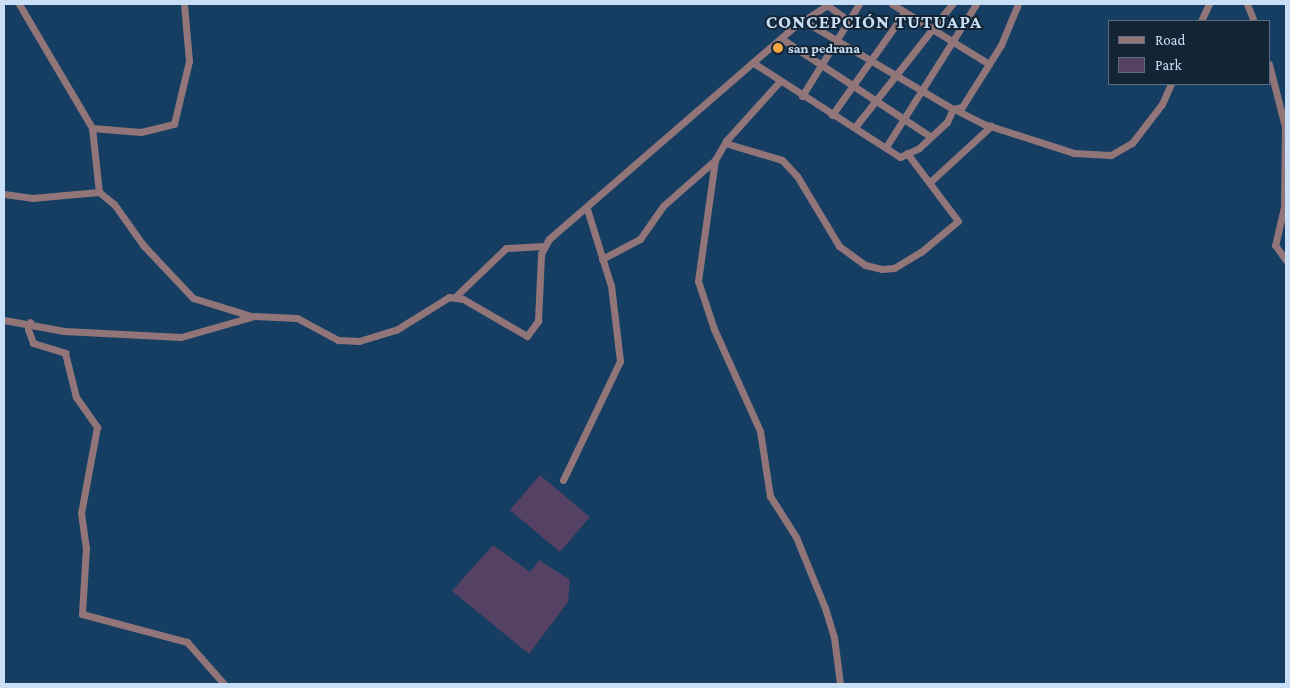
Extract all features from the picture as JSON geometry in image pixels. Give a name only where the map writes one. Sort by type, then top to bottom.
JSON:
[{"type":"street","points":[[19,4],[92,128],[99,192]]},
{"type":"street","points":[[92,128],[141,132],[174,124],[189,60],[184,4]]},
{"type":"street","points":[[802,96],[860,4]]},
{"type":"street","points":[[892,4],[956,41],[989,64]]},
{"type":"street","points":[[832,115],[849,86],[904,12],[907,4]]},
{"type":"street","points":[[855,128],[894,77],[934,30],[952,4]]},
{"type":"street","points":[[886,147],[956,41],[976,4]]},
{"type":"street","points":[[755,64],[802,96],[900,157],[931,137],[956,110],[989,64],[1018,4]]},
{"type":"street","points":[[1201,20],[1209,4]]},
{"type":"street","points":[[1247,4],[1254,20]]},
{"type":"street","points":[[4,194],[32,198],[99,192],[114,204],[143,245],[183,290],[206,304],[251,316],[297,318],[338,340],[359,341],[396,330],[444,299],[456,296],[506,248],[544,246],[804,20],[828,5],[849,21]]},
{"type":"street","points":[[804,20],[894,77],[956,110],[991,126],[1074,153],[1111,155],[1132,143],[1162,104],[1171,85]]},
{"type":"street","points":[[782,38],[820,68],[875,101],[905,116],[931,137]]},
{"type":"street","points":[[1270,68],[1285,127],[1284,207],[1274,245],[1286,260]]},
{"type":"street","points":[[780,81],[725,143],[716,160],[698,281],[714,329],[760,430],[770,496],[792,528],[825,608],[834,637],[840,684]]},
{"type":"street","points":[[930,182],[991,126]]},
{"type":"street","points":[[725,143],[782,160],[797,176],[839,246],[865,265],[882,269],[894,268],[921,252],[958,221],[907,153]]},
{"type":"street","points":[[602,259],[640,239],[663,206],[716,160]]},
{"type":"street","points":[[563,480],[620,361],[613,297],[587,210]]},
{"type":"street","points":[[456,296],[528,336],[538,321],[544,246]]},
{"type":"street","points":[[4,320],[30,322],[64,331],[180,337],[251,316]]},
{"type":"street","points":[[30,322],[28,329],[33,343],[65,353],[76,397],[97,427],[80,513],[86,548],[82,614],[187,642],[224,684]]},
{"type":"green space","points":[[540,475],[590,517],[560,552],[510,510]]},
{"type":"green space","points":[[493,545],[530,572],[539,560],[570,580],[568,602],[529,654],[452,591]]},
{"type":"place","name":"san pedrana","points":[[778,48]]},
{"type":"district","name":"CONCEPCIÓN TUTUAPA","points":[[874,22]]}]
